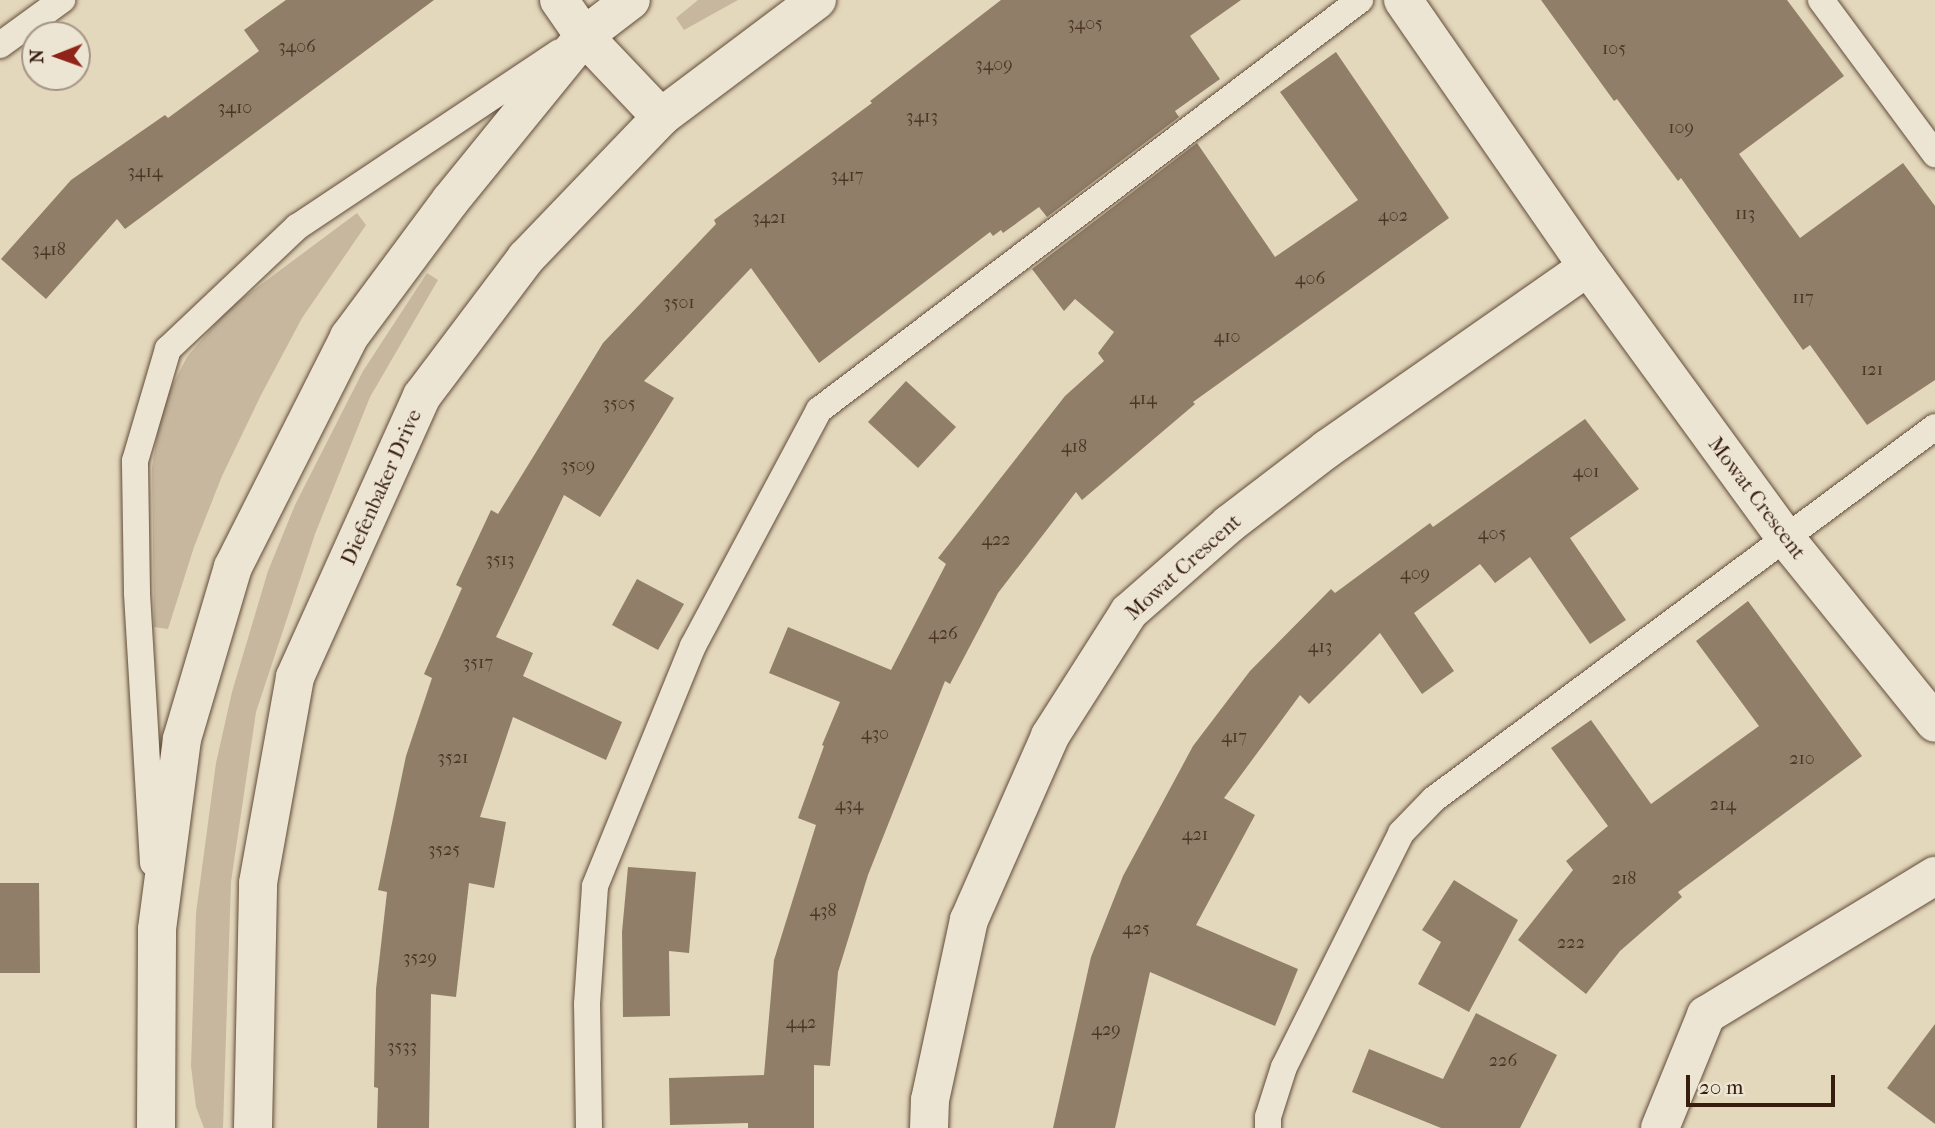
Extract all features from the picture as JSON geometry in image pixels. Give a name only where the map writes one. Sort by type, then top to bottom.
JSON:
[{"type":"street","points":[[559,0],[584,36],[660,117]]},
{"type":"street","points":[[156,1128],[157,929],[182,738],[233,567],[349,337],[450,201],[584,36],[631,0]]},
{"type":"street","name":"Diefenbaker Drive","points":[[253,1128],[258,883],[295,677],[422,396],[526,258],[660,117],[817,0]]},
{"type":"street","name":"Mowat Crescent","points":[[1404,0],[1588,267],[1787,540],[1935,723]]},
{"type":"street","name":"Mowat Crescent","points":[[929,1128],[930,1100],[970,920],[1050,736],[1129,612],[1229,524],[1327,449],[1588,267]]},
{"type":"street","points":[[1660,1128],[1706,1015],[1935,876]]},
{"type":"lane","points":[[0,45],[62,0]]},
{"type":"lane","points":[[589,1128],[587,1004],[595,886],[693,646],[819,410],[1360,0]]},
{"type":"lane","points":[[1821,0],[1935,154]]},
{"type":"lane","points":[[157,929],[137,592],[135,461],[168,349],[297,227],[584,36]]},
{"type":"lane","points":[[1268,1128],[1268,1117],[1283,1066],[1401,833],[1434,799],[1787,540],[1935,427]]},
{"type":"shaded area","points":[[698,0],[738,0],[684,30],[676,18]]},
{"type":"shaded area","points":[[357,213],[366,225],[302,318],[222,476],[194,547],[168,629],[154,627],[152,467],[162,405],[187,357],[228,309]]},
{"type":"shaded area","points":[[427,273],[438,280],[370,397],[315,534],[256,712],[231,882],[223,1128],[204,1128],[196,1107],[191,1066],[196,913],[216,763],[232,692],[268,571],[295,505],[363,371]]},
{"type":"building","points":[[286,0],[434,0],[125,229],[117,219],[46,299],[1,259],[71,180],[165,115],[168,118],[259,51],[244,30]]},
{"type":"building","points":[[1001,0],[1241,0],[1190,36],[1220,79],[1175,111],[1179,117],[1047,217],[1039,207],[1003,233],[1001,230],[993,236],[990,232],[819,363],[751,268],[644,381],[674,398],[600,517],[564,495],[496,637],[533,653],[523,676],[622,722],[606,760],[513,717],[480,817],[506,822],[494,888],[469,883],[456,997],[431,994],[429,1128],[377,1128],[378,1088],[374,1087],[376,989],[387,892],[378,890],[406,756],[432,678],[424,674],[462,588],[456,585],[491,510],[498,514],[603,343],[716,224],[714,220],[872,103],[870,101]]},
{"type":"building","points":[[1541,0],[1787,0],[1844,76],[1739,154],[1800,238],[1903,163],[1935,206],[1935,380],[1867,425],[1810,345],[1803,350],[1681,178],[1678,181],[1617,99],[1614,101]]},
{"type":"building","points":[[1336,52],[1449,218],[1193,402],[1195,404],[1082,500],[1076,492],[998,593],[950,684],[945,681],[868,875],[838,972],[830,1066],[814,1065],[814,1128],[748,1128],[748,1123],[670,1125],[669,1078],[764,1075],[774,960],[816,825],[798,818],[824,746],[822,745],[840,702],[769,673],[788,627],[891,670],[946,564],[938,558],[1065,396],[1104,361],[1098,353],[1114,332],[1075,299],[1064,311],[1032,269],[1197,143],[1275,257],[1358,200],[1280,92]]},
{"type":"building","points":[[906,381],[956,427],[918,468],[868,422]]},
{"type":"building","points":[[1585,419],[1639,489],[1570,538],[1626,620],[1590,644],[1530,557],[1495,583],[1480,564],[1414,613],[1454,671],[1422,694],[1380,633],[1309,704],[1300,695],[1224,798],[1255,815],[1196,925],[1298,969],[1275,1026],[1150,972],[1115,1128],[1053,1128],[1091,957],[1123,876],[1193,746],[1250,671],[1331,589],[1335,593],[1430,523],[1433,527]]},
{"type":"building","points":[[637,579],[684,604],[658,650],[612,625]]},
{"type":"building","points":[[1748,601],[1862,756],[1678,892],[1682,897],[1620,951],[1586,994],[1518,940],[1573,870],[1566,861],[1608,826],[1551,748],[1591,720],[1651,804],[1759,726],[1696,641]]},
{"type":"building","points":[[628,867],[696,872],[689,953],[669,951],[670,1016],[623,1017],[622,932]]},
{"type":"building","points":[[1454,880],[1518,920],[1469,1012],[1418,984],[1441,942],[1422,930]]},
{"type":"building","points":[[0,883],[39,883],[40,973],[0,973]]},
{"type":"building","points":[[1476,1013],[1557,1055],[1520,1128],[1441,1128],[1352,1092],[1369,1049],[1443,1079]]},
{"type":"building","points":[[1935,1024],[1935,1124],[1887,1088]]}]
